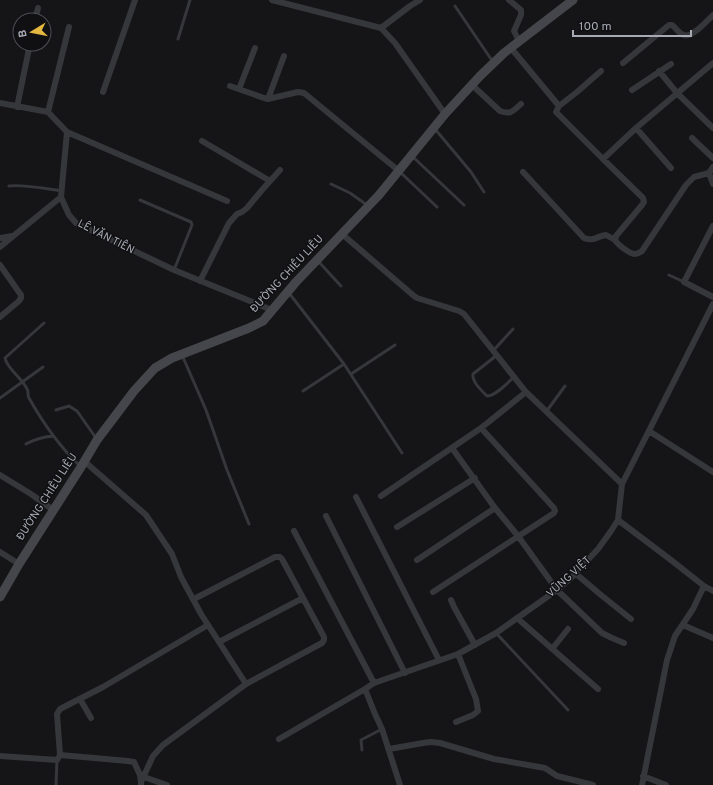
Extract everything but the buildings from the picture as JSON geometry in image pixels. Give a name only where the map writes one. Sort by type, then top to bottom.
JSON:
[{"type":"street","points":[[103,92],[135,0]]},
{"type":"street","points":[[272,0],[381,28],[395,43],[446,114]]},
{"type":"street","points":[[381,28],[410,3],[420,0]]},
{"type":"street","points":[[508,0],[521,10],[521,15],[514,31],[519,42]]},
{"type":"street","name":"ĐƯỜNG CHIÊU LIÊU","points":[[0,597],[97,440],[134,391],[155,368],[172,358],[250,328],[263,321],[317,260],[379,195],[472,84],[511,48],[573,0]]},
{"type":"street","points":[[37,12],[38,8]]},
{"type":"street","points":[[623,63],[669,25],[672,25],[679,32],[688,36],[713,15]]},
{"type":"street","points":[[48,112],[69,27]]},
{"type":"street","points":[[239,89],[255,48]]},
{"type":"street","points":[[511,48],[559,106]]},
{"type":"street","points":[[18,106],[28,52]]},
{"type":"street","points":[[268,99],[284,56]]},
{"type":"street","points":[[603,159],[636,128],[713,63]]},
{"type":"street","points":[[632,90],[671,64]]},
{"type":"street","points":[[601,71],[559,106],[556,112],[643,198],[644,202],[617,234],[615,240]]},
{"type":"street","points":[[659,72],[677,93],[713,128]]},
{"type":"street","points":[[472,84],[500,111],[506,113],[511,112],[521,104]]},
{"type":"street","points":[[230,86],[268,99],[298,92],[304,93],[399,171]]},
{"type":"street","points":[[0,104],[48,112],[67,132],[227,201]]},
{"type":"street","points":[[636,128],[671,168]]},
{"type":"street","name":"LÊ VĂN TIÊN","points":[[67,132],[61,194],[69,215],[76,223],[174,270],[272,310]]},
{"type":"street","points":[[692,138],[713,158]]},
{"type":"street","points":[[202,141],[270,181]]},
{"type":"street","points":[[523,172],[584,238],[590,240],[606,235],[615,240],[630,253],[638,254],[642,252],[686,185],[694,178],[709,173],[713,167]]},
{"type":"street","points":[[200,281],[229,223],[237,214],[247,208],[280,170]]},
{"type":"street","points":[[709,173],[713,184]]},
{"type":"street","points":[[0,247],[61,194]]},
{"type":"street","points":[[713,226],[684,282],[713,297]]},
{"type":"street","points":[[342,234],[417,298],[460,311],[464,314],[526,392],[622,484]]},
{"type":"street","points":[[0,238],[13,236]]},
{"type":"street","points":[[0,265],[21,295],[19,301],[0,317]]},
{"type":"street","name":"VŨNG VIỆT","points":[[279,739],[365,688],[458,654],[475,645],[496,633],[557,590],[575,573],[598,549],[618,520],[622,484],[713,304]]},
{"type":"street","points":[[382,496],[481,428],[526,392]]},
{"type":"street","points":[[433,592],[554,514],[555,511],[554,508],[481,428]]},
{"type":"street","points":[[649,431],[713,472]]},
{"type":"street","points":[[452,448],[557,590],[602,633],[624,643]]},
{"type":"street","points":[[83,464],[146,515],[172,554],[181,577],[208,625],[246,684]]},
{"type":"street","points":[[0,476],[31,494],[53,510]]},
{"type":"street","points":[[397,527],[475,478]]},
{"type":"street","points":[[356,497],[439,660]]},
{"type":"street","points":[[417,560],[495,508]]},
{"type":"street","points":[[326,516],[405,673]]},
{"type":"street","points":[[618,520],[704,586],[713,590]]},
{"type":"street","points":[[294,531],[374,684]]},
{"type":"street","points":[[0,552],[19,564]]},
{"type":"street","points":[[142,781],[153,756],[163,745],[246,684],[322,643],[324,640],[324,636],[280,557],[275,557],[194,599]]},
{"type":"street","points":[[575,573],[631,619]]},
{"type":"street","points":[[642,785],[667,660],[676,636],[693,609],[704,586]]},
{"type":"street","points":[[219,642],[303,598]]},
{"type":"street","points":[[451,600],[475,645]]},
{"type":"street","points":[[517,618],[598,689]]},
{"type":"street","points":[[59,757],[57,714],[60,709],[103,687],[208,625]]},
{"type":"street","points":[[683,625],[713,638]]},
{"type":"street","points":[[552,649],[568,629]]},
{"type":"street","points":[[456,722],[478,711],[476,699],[458,654]]},
{"type":"street","points":[[365,688],[382,729],[400,785]]},
{"type":"street","points":[[80,699],[91,718]]},
{"type":"street","points":[[389,749],[422,743],[440,743],[494,759],[545,768],[557,776],[593,785]]},
{"type":"street","points":[[0,756],[59,757],[134,762],[142,781]]},
{"type":"street","points":[[643,776],[666,785]]},
{"type":"street","points":[[142,781],[166,785]]},
{"type":"lane","points":[[178,39],[190,0]]},
{"type":"lane","points":[[455,6],[494,63]]},
{"type":"lane","points":[[434,128],[471,172],[484,192]]},
{"type":"lane","points":[[412,155],[464,205]]},
{"type":"lane","points":[[399,171],[437,207]]},
{"type":"lane","points":[[331,184],[350,193],[368,206]]},
{"type":"lane","points":[[9,186],[23,186],[61,194]]},
{"type":"lane","points":[[140,200],[190,222],[192,225],[174,270]]},
{"type":"lane","points":[[317,260],[341,286]]},
{"type":"lane","points":[[668,275],[684,282]]},
{"type":"lane","points":[[288,292],[344,364],[402,453]]},
{"type":"lane","points":[[44,323],[6,358],[6,361],[28,390],[28,396],[31,403],[53,436],[68,454],[83,464]]},
{"type":"lane","points":[[513,330],[495,353],[472,376],[474,381],[486,396],[493,394],[514,377]]},
{"type":"lane","points":[[351,374],[395,345]]},
{"type":"lane","points":[[182,355],[206,410],[227,470],[249,524]]},
{"type":"lane","points":[[303,391],[344,364]]},
{"type":"lane","points":[[0,398],[43,367]]},
{"type":"lane","points":[[546,412],[565,386]]},
{"type":"lane","points":[[56,410],[69,406],[77,411],[97,440]]},
{"type":"lane","points":[[26,444],[33,440],[53,436]]},
{"type":"lane","points":[[496,633],[568,710]]},
{"type":"lane","points":[[362,750],[361,740],[382,729]]},
{"type":"lane","points":[[56,785],[59,757]]}]
